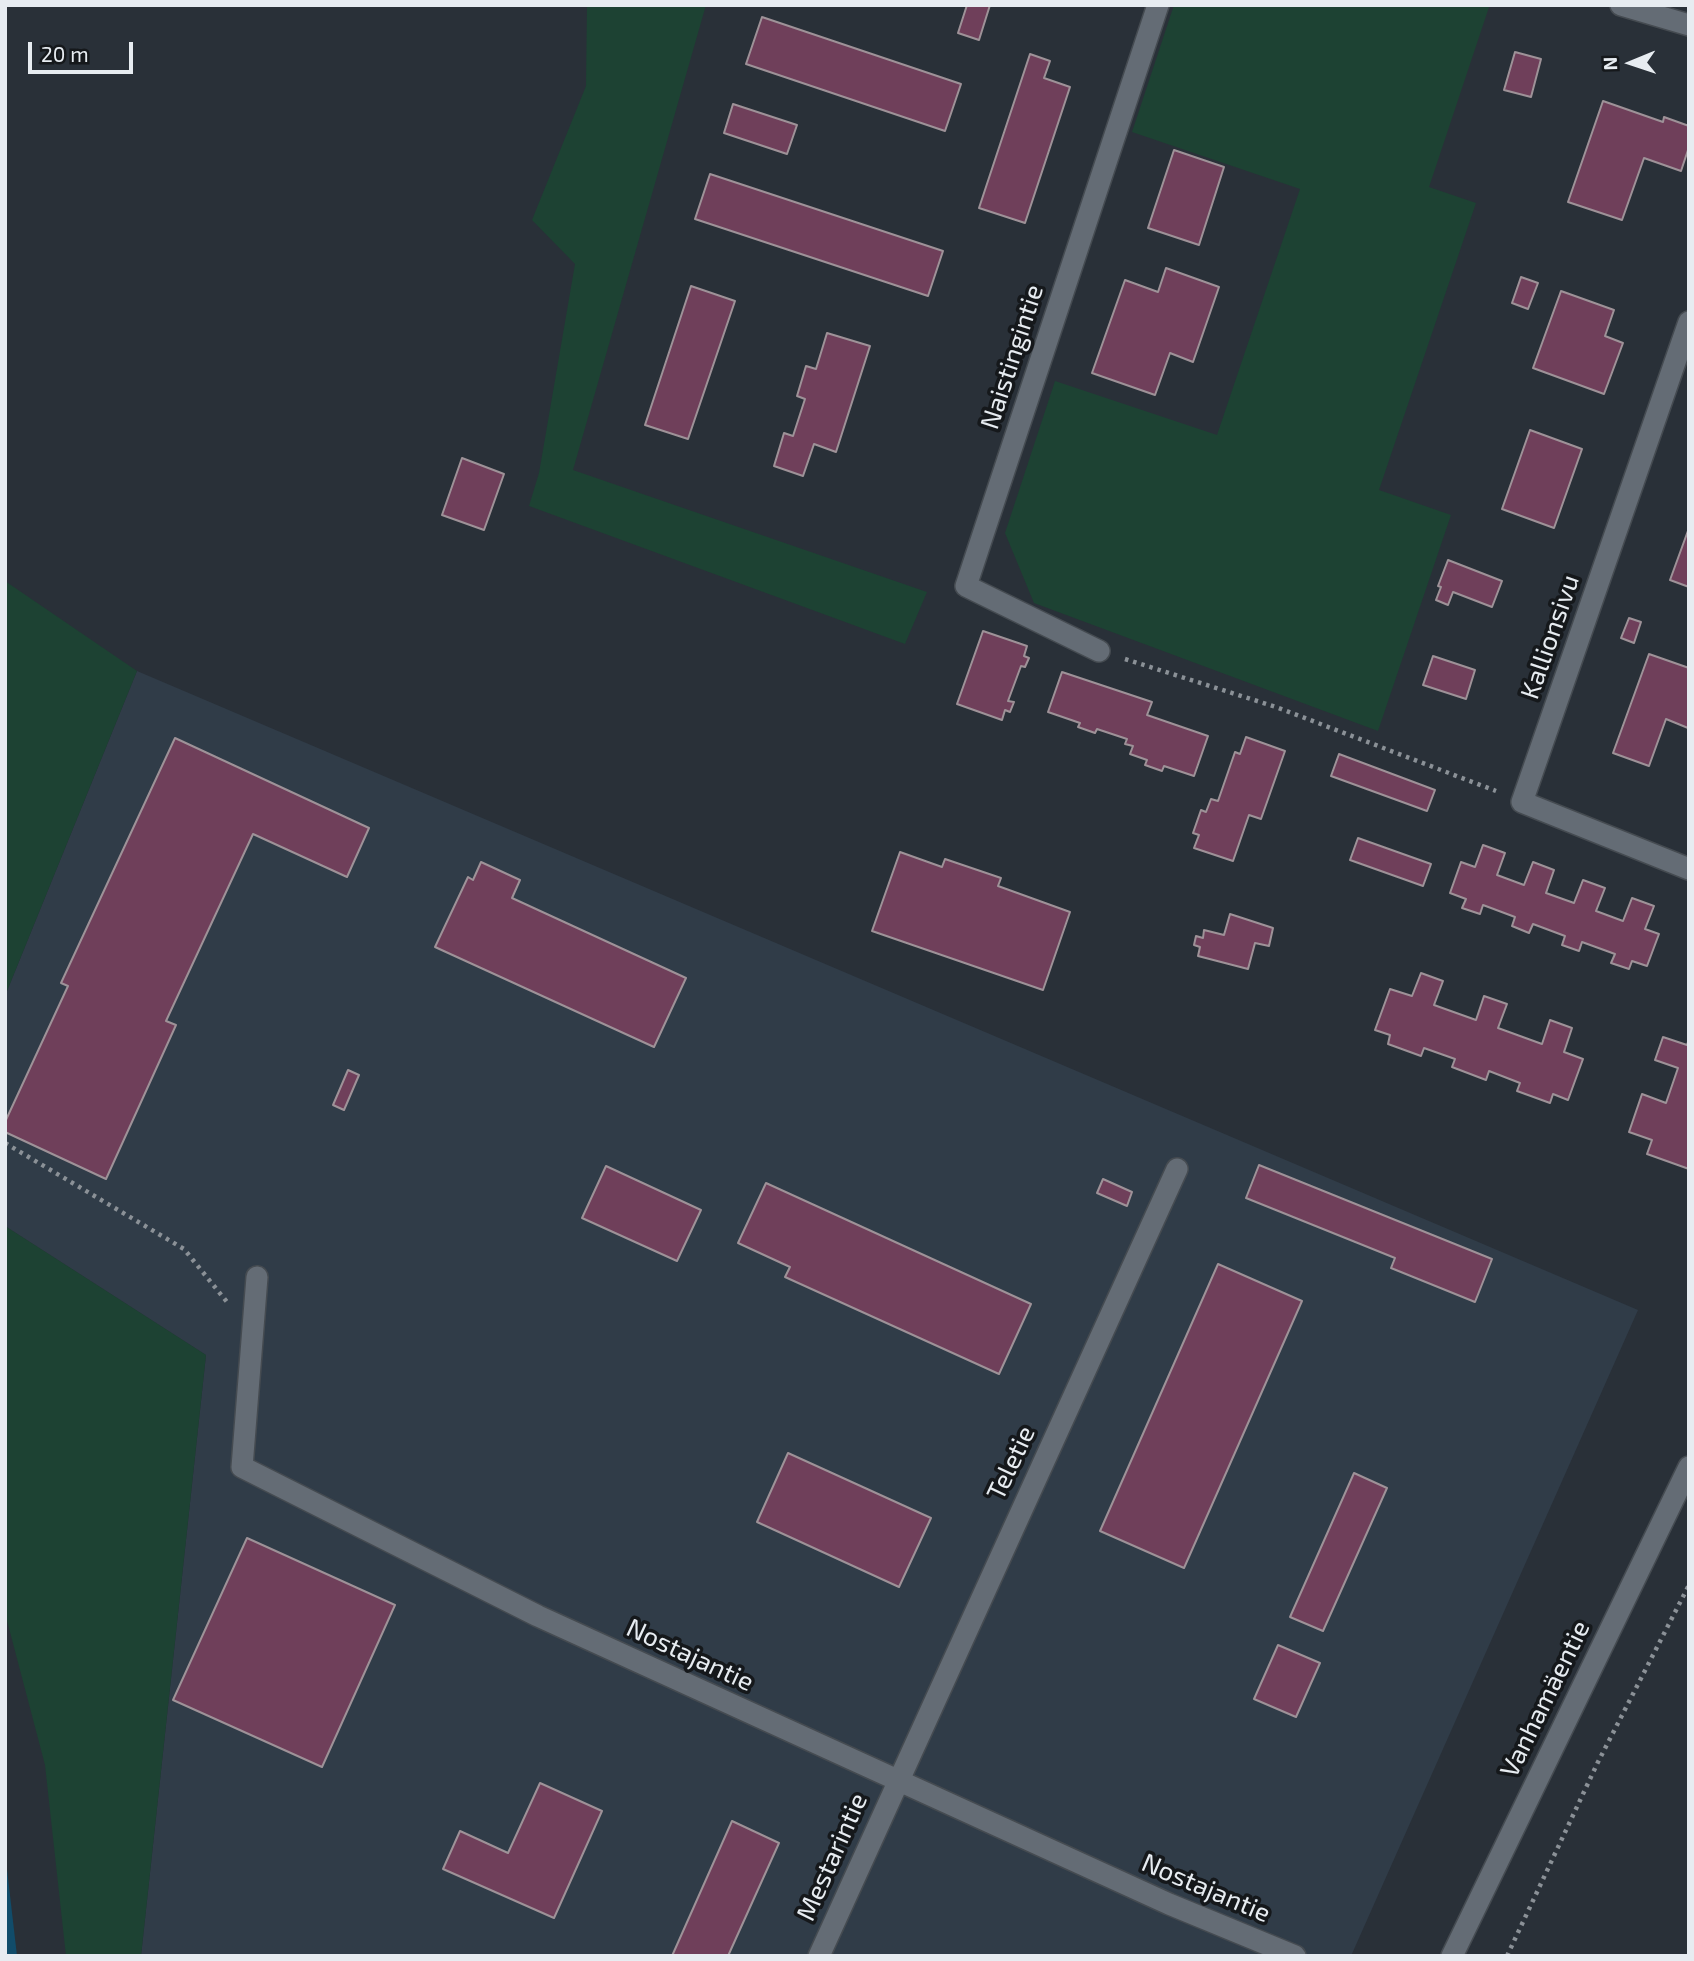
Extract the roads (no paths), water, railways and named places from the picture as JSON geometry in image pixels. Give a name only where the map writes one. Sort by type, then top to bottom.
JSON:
[{"type":"street","name":"Naistingintie","points":[[1099,651],[966,586],[1158,5]]},
{"type":"street","points":[[1621,5],[1689,25]]},
{"type":"street","name":"Kallionsivu","points":[[1689,322],[1522,802],[1689,869]]},
{"type":"street","name":"Teletie","points":[[897,1780],[1177,1169]]},
{"type":"street","name":"Nostajantie","points":[[257,1277],[242,1467],[538,1616],[1169,1905],[1295,1956]]},
{"type":"street","name":"Vanhamäentie","points":[[1452,1956],[1689,1467]]},
{"type":"street","name":"Mestarintie","points":[[819,1956],[897,1780]]},
{"type":"water","points":[[5,1852],[17,1956],[5,1956]]}]
